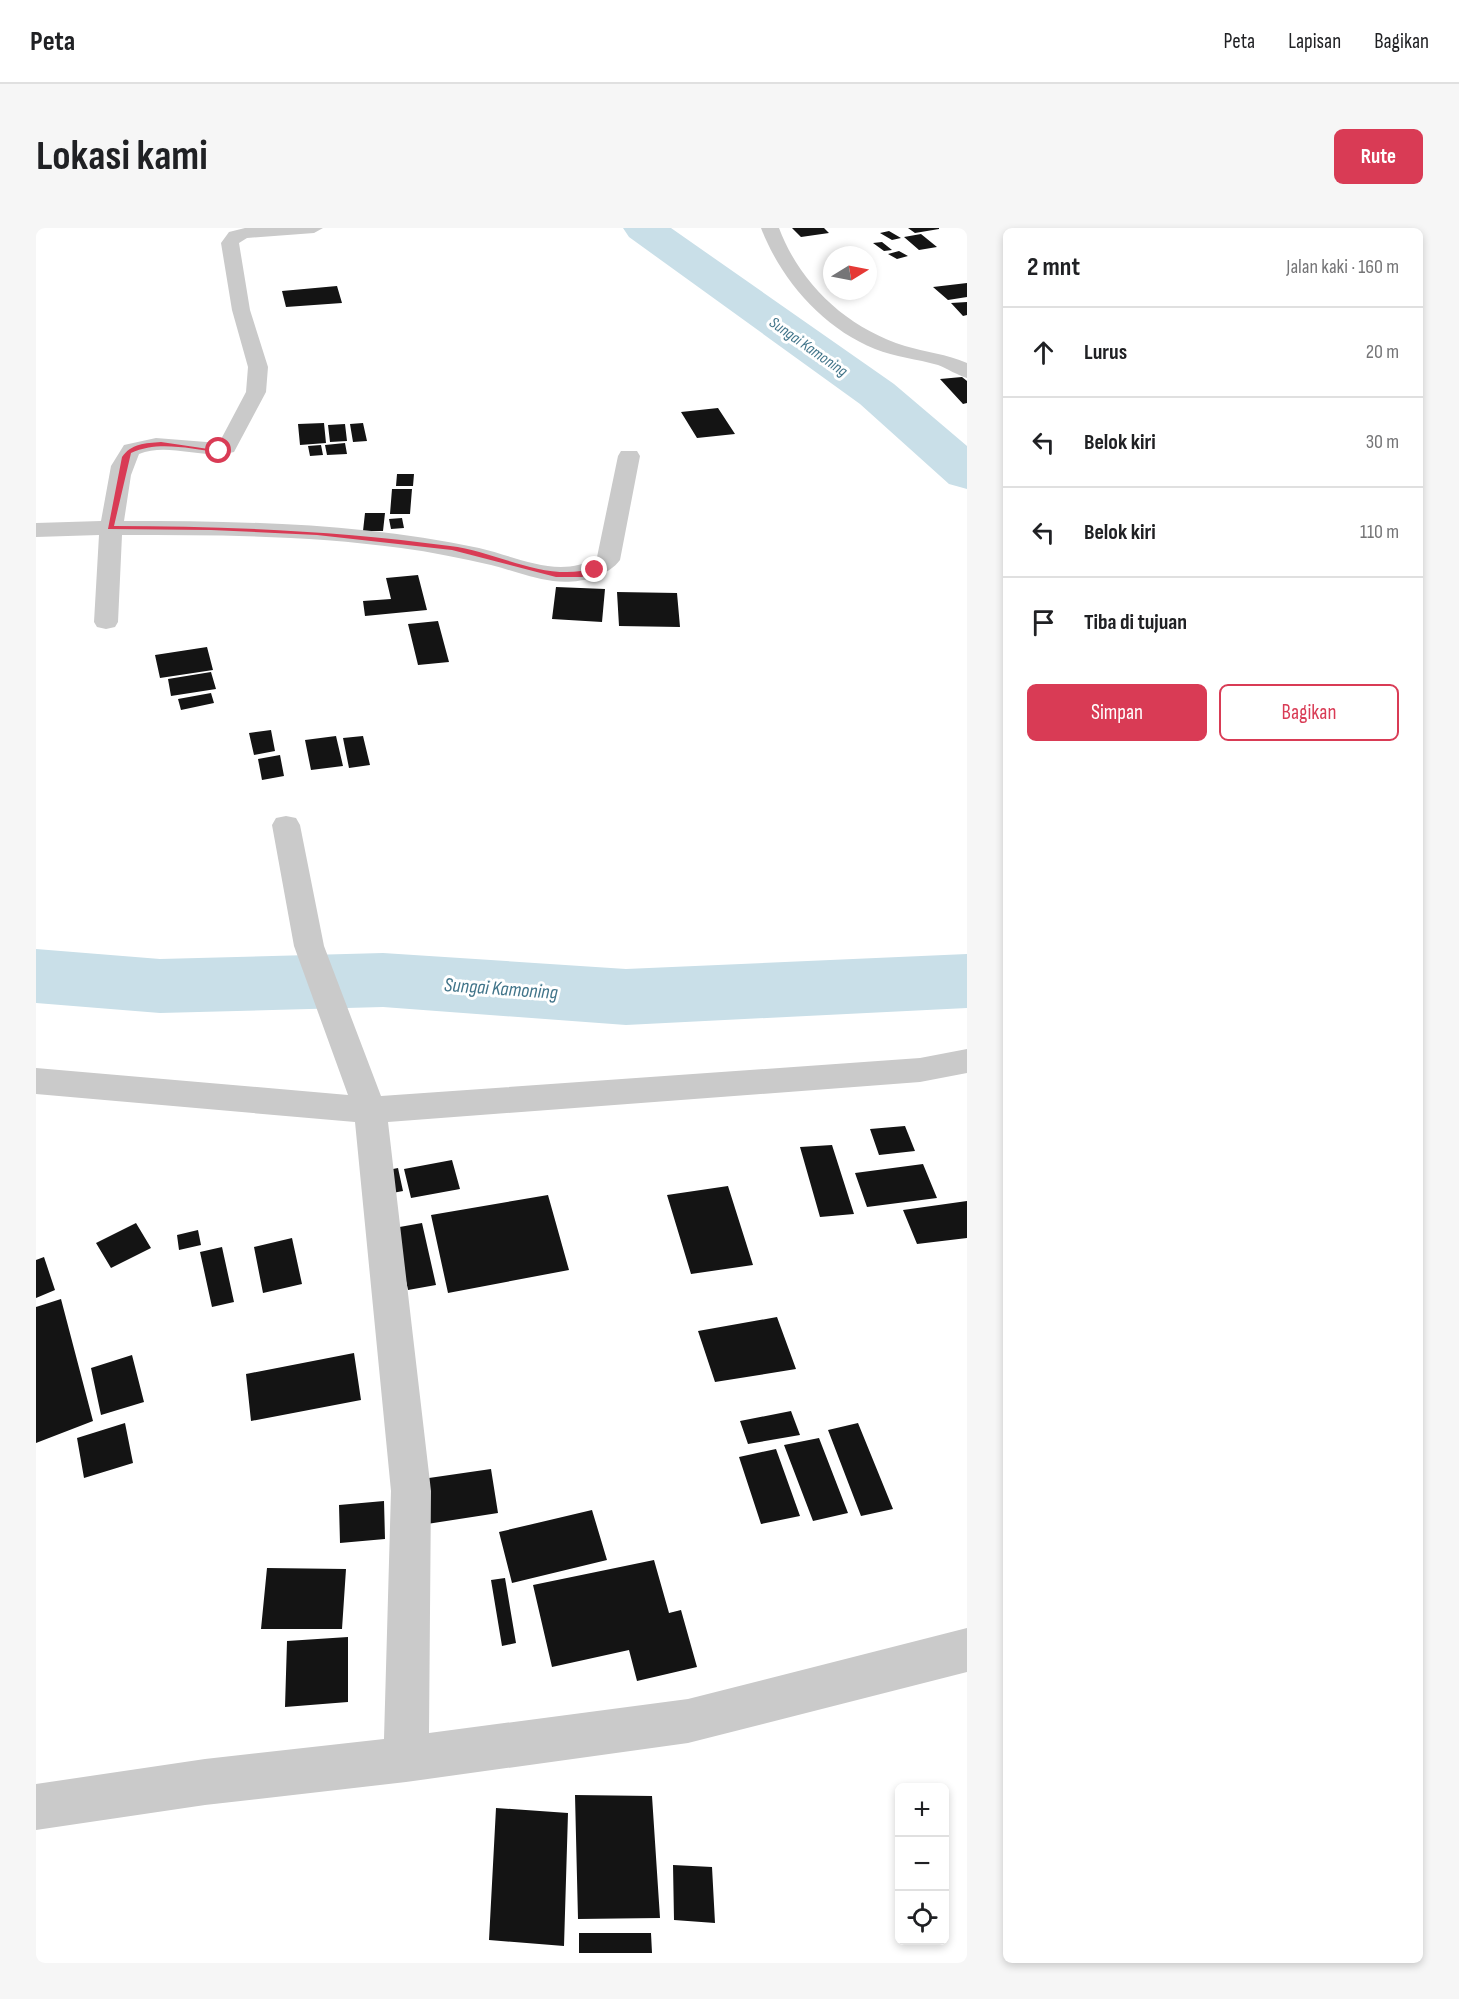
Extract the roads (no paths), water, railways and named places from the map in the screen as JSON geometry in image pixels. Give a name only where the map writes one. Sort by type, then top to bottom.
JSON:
[{"type":"street","points":[[106,622],[111,528],[125,457],[129,452],[144,444],[210,451],[227,448],[256,392],[258,367],[242,310],[230,243],[235,236],[314,228]]},
{"type":"street","points":[[770,228],[774,240],[803,290],[820,305],[879,343],[899,351],[939,360],[967,372]]},
{"type":"street","points":[[36,530],[211,528],[399,541],[453,548],[556,575],[582,575],[595,570],[608,560],[629,456]]},
{"type":"street","points":[[286,825],[309,946],[370,1110],[411,1491],[406,1759]]},
{"type":"street","points":[[36,1081],[370,1110],[920,1070],[967,1061]]},
{"type":"street","points":[[36,1807],[205,1782],[406,1759],[688,1720],[967,1650]]},
{"type":"waterway","name":"Sungai Kamoning","points":[[644,228],[877,394],[967,473]]},
{"type":"waterway","name":"Sungai Kamoning","points":[[36,976],[160,986],[383,980],[626,997],[967,981]]}]
